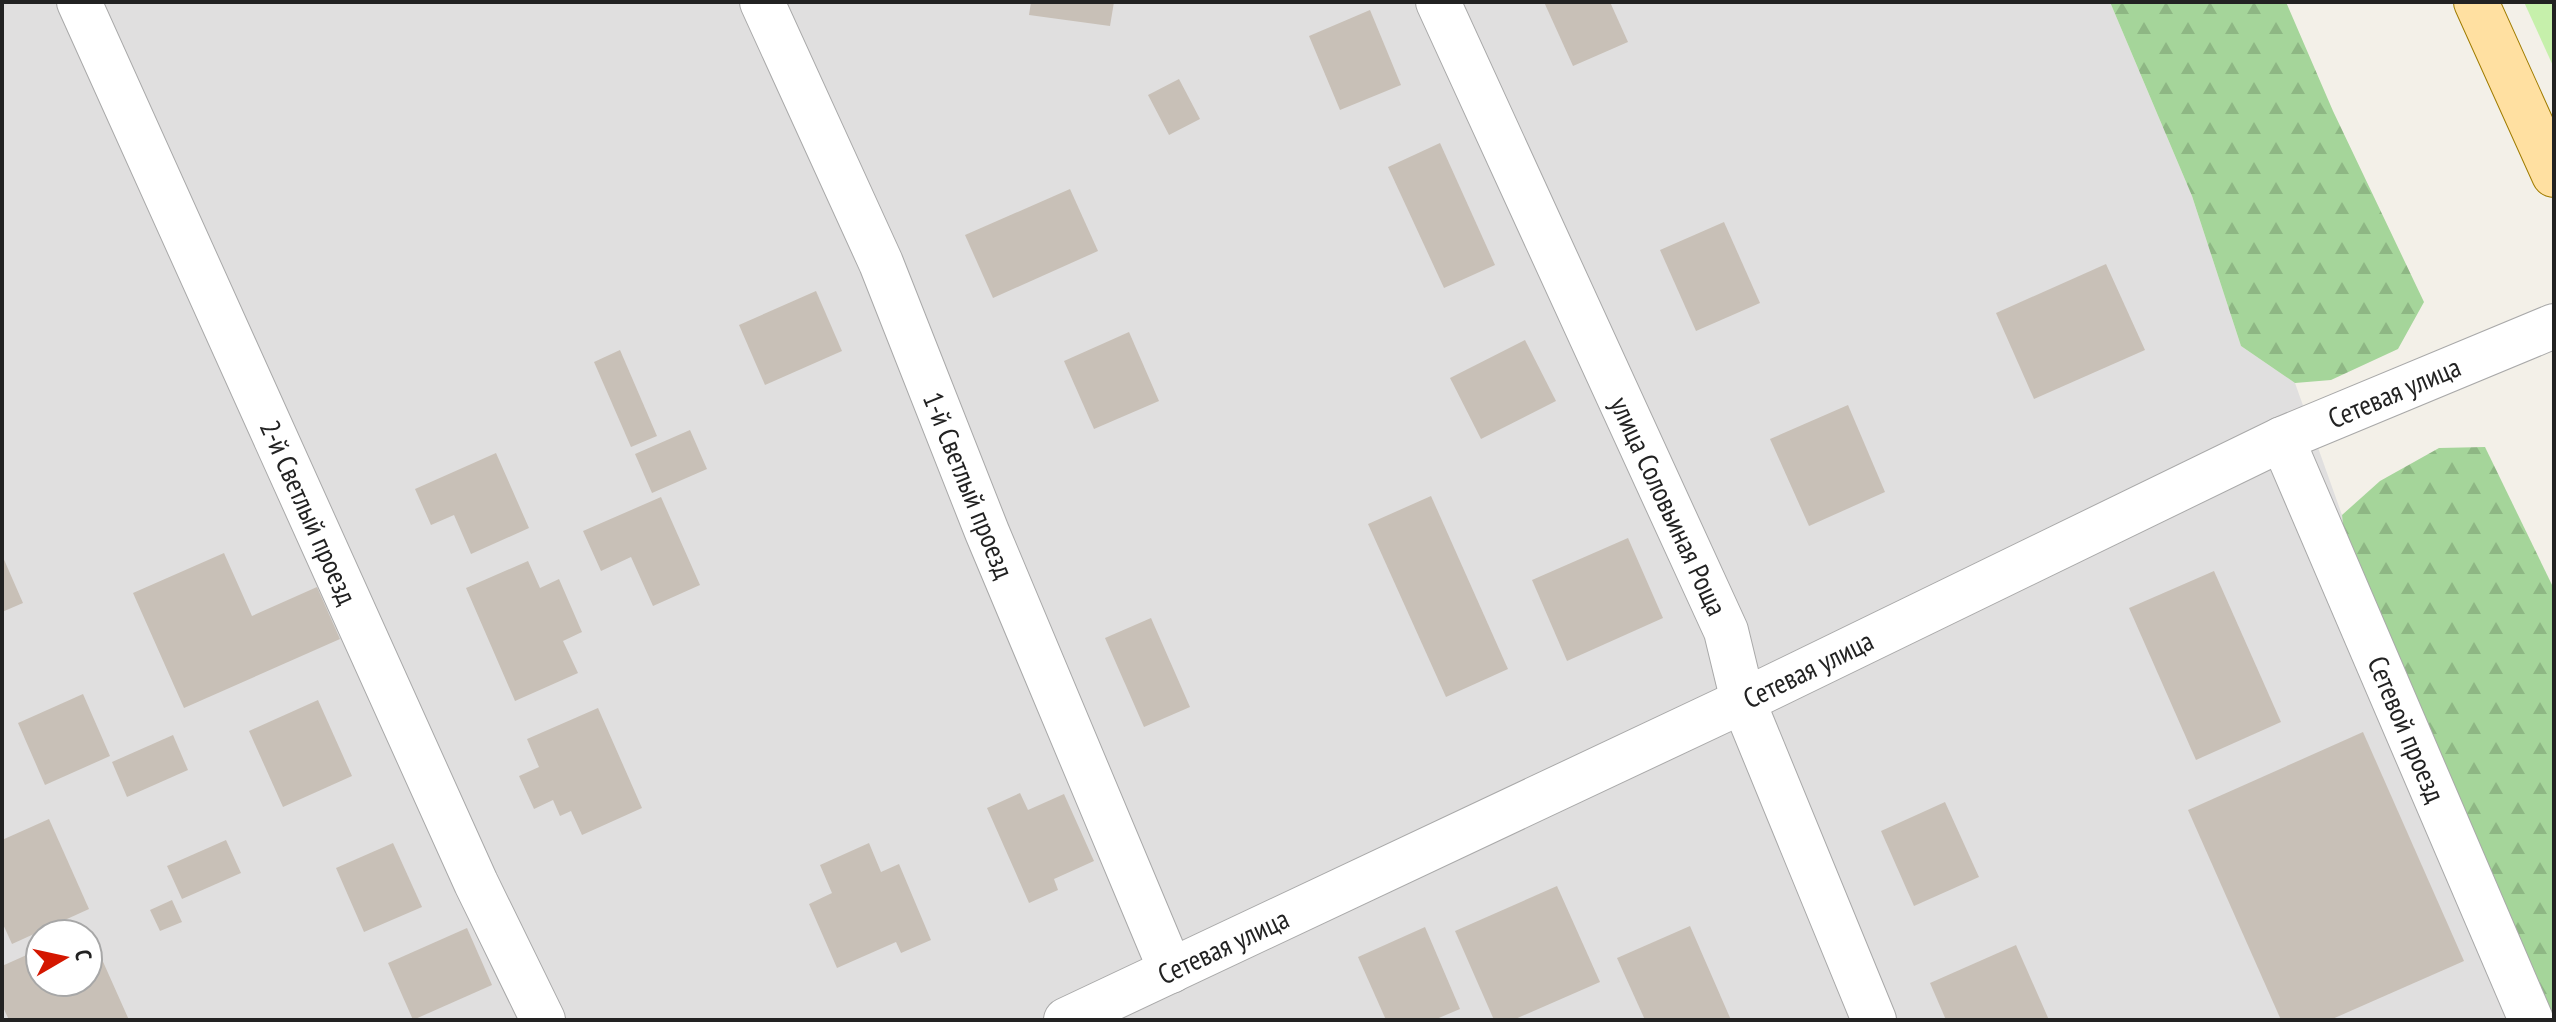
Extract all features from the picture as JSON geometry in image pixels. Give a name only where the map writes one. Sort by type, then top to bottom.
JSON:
[{"type":"main road","points":[[2476,2],[2554,175]]},
{"type":"street","name":"2-й Светлый проезд","points":[[79,2],[469,869],[543,1020]]},
{"type":"street","name":"1-й Светлый проезд","points":[[762,2],[881,263],[987,532],[1171,971]]},
{"type":"street","name":"улица Соловьиная Роща","points":[[1438,2],[1726,631],[1743,701],[1874,1020]]},
{"type":"street","name":"Сетевая улица","points":[[1066,1020],[1743,701],[2282,439],[2554,326]]},
{"type":"street","name":"Сетевой проезд","points":[[2282,439],[2531,1020]]},
{"type":"shaded area","points":[[2,2],[2110,2],[2192,196],[2241,346],[2295,383],[2342,515],[2347,567],[2535,1020],[2,1020]]},
{"type":"green space","points":[[2110,2],[2286,2],[2333,111],[2424,302],[2398,349],[2331,380],[2295,383],[2241,346],[2192,196]]},
{"type":"green space","points":[[2524,2],[2554,2],[2554,68]]},
{"type":"green space","points":[[2485,447],[2554,589],[2554,1020],[2535,1020],[2347,567],[2342,515],[2380,481],[2439,448]]},
{"type":"building","points":[[1031,2],[1114,2],[1110,26],[1029,15]]},
{"type":"building","points":[[1544,2],[1610,2],[1628,42],[1573,66]]},
{"type":"building","points":[[1370,10],[1401,85],[1340,110],[1309,36]]},
{"type":"building","points":[[1179,79],[1200,119],[1169,135],[1148,95]]},
{"type":"building","points":[[1440,143],[1495,265],[1444,288],[1388,167]]},
{"type":"building","points":[[1070,189],[1098,251],[993,298],[965,235]]},
{"type":"building","points":[[1724,222],[1760,303],[1696,331],[1660,250]]},
{"type":"building","points":[[2106,264],[2145,350],[2034,399],[1996,313]]},
{"type":"building","points":[[816,291],[842,351],[765,385],[739,325]]},
{"type":"building","points":[[1129,332],[1159,401],[1094,429],[1064,361]]},
{"type":"building","points":[[1525,340],[1556,401],[1481,439],[1450,378]]},
{"type":"building","points":[[620,350],[657,436],[631,447],[594,362]]},
{"type":"building","points":[[1848,405],[1885,492],[1809,526],[1770,439]]},
{"type":"building","points":[[690,430],[707,469],[652,493],[635,454]]},
{"type":"building","points":[[496,453],[529,528],[471,554],[454,515],[431,525],[415,489]]},
{"type":"building","points":[[1431,496],[1508,669],[1446,697],[1368,524]]},
{"type":"building","points":[[661,497],[700,585],[653,606],[631,557],[601,571],[583,531]]},
{"type":"building","points":[[1628,538],[1663,618],[1567,661],[1532,580]]},
{"type":"building","points":[[224,553],[252,616],[317,587],[340,639],[184,708],[133,593]]},
{"type":"building","points":[[2,555],[23,603],[2,612]]},
{"type":"building","points":[[528,561],[540,588],[559,579],[582,632],[563,641],[578,673],[515,701],[466,588]]},
{"type":"building","points":[[2214,571],[2281,722],[2196,760],[2129,608]]},
{"type":"building","points":[[1151,618],[1190,707],[1144,727],[1105,638]]},
{"type":"building","points":[[83,694],[110,756],[45,785],[18,723]]},
{"type":"building","points":[[318,700],[352,776],[283,807],[249,731]]},
{"type":"building","points":[[598,708],[642,808],[582,835],[571,811],[560,816],[553,800],[534,809],[519,776],[539,767],[527,739]]},
{"type":"building","points":[[2363,732],[2464,961],[2330,1020],[2281,1020],[2188,810]]},
{"type":"building","points":[[173,735],[188,770],[127,797],[112,762]]},
{"type":"building","points":[[1020,793],[1028,810],[1064,794],[1094,861],[1054,879],[1058,890],[1029,903],[987,808]]},
{"type":"building","points":[[1945,802],[1979,877],[1914,906],[1881,831]]},
{"type":"building","points":[[49,819],[89,909],[69,918],[24,918],[24,939],[12,944],[2,922],[2,840]]},
{"type":"building","points":[[226,840],[241,873],[182,899],[167,866]]},
{"type":"building","points":[[393,843],[422,907],[364,932],[336,868]]},
{"type":"building","points":[[869,843],[881,872],[899,864],[931,940],[901,953],[896,942],[837,968],[809,904],[832,893],[820,865]]},
{"type":"building","points":[[1557,886],[1600,982],[1513,1020],[1494,1020],[1455,931]]},
{"type":"building","points":[[172,900],[182,922],[160,931],[150,910]]},
{"type":"building","points":[[1690,926],[1731,1020],[1645,1020],[1617,958]]},
{"type":"building","points":[[1425,927],[1460,1009],[1434,1020],[1386,1020],[1358,957]]},
{"type":"building","points":[[467,928],[492,985],[413,1020],[388,963]]},
{"type":"building","points":[[2016,945],[2049,1020],[1946,1020],[1930,983]]},
{"type":"building","points":[[24,956],[24,998],[104,998],[104,964],[129,1020],[9,1020],[2,1005],[2,966]]}]
